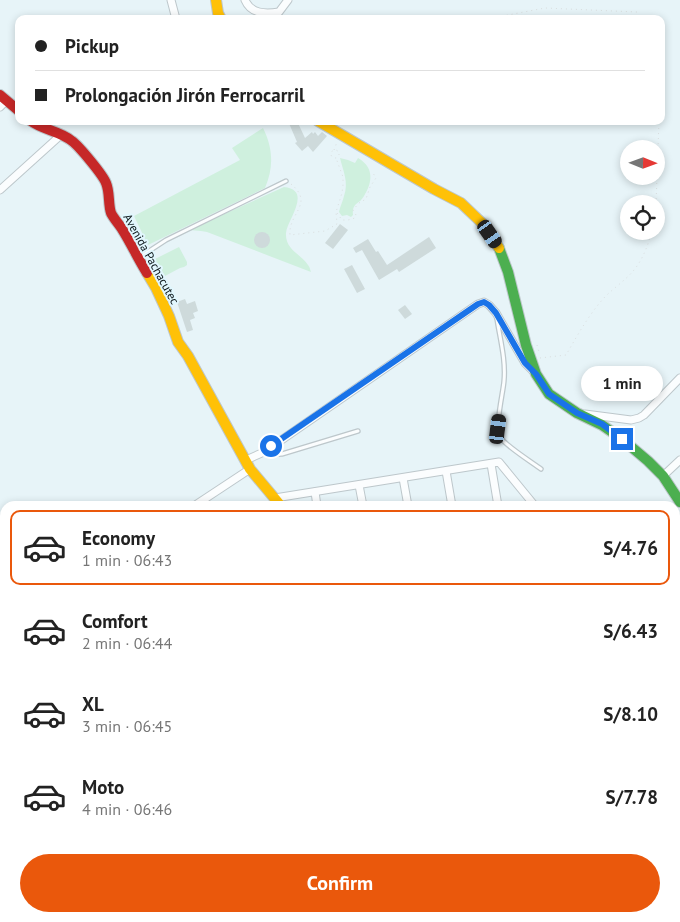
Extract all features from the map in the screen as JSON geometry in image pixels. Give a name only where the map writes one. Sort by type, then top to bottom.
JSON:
[{"type":"street","points":[[169,0],[175,15]]},
{"type":"street","points":[[216,0],[219,15]]},
{"type":"street","points":[[245,0],[252,10],[262,13],[279,12],[288,0]]},
{"type":"street","points":[[2,101],[15,109]]},
{"type":"street","name":"Avenida Pachacutec","points":[[38,125],[62,134],[74,142],[107,184],[112,215],[122,228],[156,288],[178,342],[248,464],[277,501]]},
{"type":"street","points":[[325,125],[461,203],[482,223],[498,245],[508,272],[526,345],[536,374]]},
{"type":"street","points":[[0,190],[62,134]]},
{"type":"street","points":[[200,501],[264,452],[478,304],[484,302],[496,313],[525,363],[536,374],[549,394],[577,413],[602,424],[622,439],[663,476],[679,501]]},
{"type":"street","points":[[577,413],[630,420],[639,418],[680,378]]},
{"type":"street","points":[[663,476],[680,460]]},
{"type":"street","points":[[282,501],[315,492],[499,462],[531,501]]},
{"type":"street","points":[[491,464],[497,501]]},
{"type":"street","points":[[446,471],[451,501]]},
{"type":"street","points":[[403,478],[407,501]]},
{"type":"street","points":[[359,485],[362,501]]},
{"type":"street","points":[[315,492],[316,501]]},
{"type":"lane","points":[[138,259],[166,240],[286,182]]},
{"type":"lane","points":[[496,313],[504,363],[498,429],[501,438],[509,446],[542,469]]},
{"type":"lane","points":[[264,452],[269,455],[282,454],[358,431]]},
{"type":"path","points":[[508,15],[545,8],[637,12],[638,15]]},
{"type":"path","points":[[656,195],[658,125]]},
{"type":"path","points":[[286,182],[294,187],[301,197],[300,207],[292,222],[290,235],[327,230],[337,224],[336,212],[343,185],[343,177],[336,158]]},
{"type":"path","points":[[336,212],[342,220],[355,218],[354,209],[366,199],[370,187],[376,178],[373,174]]},
{"type":"path","points":[[537,345],[540,359],[566,355],[603,299],[633,271],[640,261],[649,240]]},
{"type":"green space","points":[[263,128],[269,143],[271,158],[270,173],[265,188],[148,245],[134,216],[240,160],[232,148]]},
{"type":"green space","points":[[340,158],[355,163],[358,158],[367,166],[370,175],[367,191],[355,206],[351,217],[347,215],[342,216],[339,212],[346,186]]},
{"type":"green space","points":[[284,187],[292,189],[297,194],[298,199],[287,227],[286,239],[290,247],[305,261],[311,272],[207,232],[189,230]]},
{"type":"green space","points":[[179,247],[187,265],[165,276],[158,264],[153,260]]},
{"type":"building","points":[[290,125],[299,125],[305,138],[312,132],[313,134],[315,132],[318,136],[322,132],[327,136],[313,152],[308,146],[302,151],[295,143],[297,142]]},
{"type":"building","points":[[340,224],[348,230],[333,249],[325,243]]},
{"type":"building","points":[[262,232],[270,240],[262,248],[254,240]]},
{"type":"building","points":[[429,237],[436,248],[399,272],[397,269],[379,280],[362,250],[356,253],[353,248],[368,239],[387,265]]},
{"type":"building","points":[[352,265],[365,289],[357,293],[344,269]]},
{"type":"building","points":[[185,299],[187,304],[195,301],[198,311],[193,313],[195,318],[190,320],[193,330],[187,332],[177,302]]},
{"type":"building","points":[[405,305],[412,314],[405,319],[398,310]]},
{"type":"traffic: fast","points":[[499,248],[508,272],[526,345],[536,374],[549,394],[622,439],[663,476],[679,501]]},
{"type":"traffic: slow","points":[[216,0],[219,15]]},
{"type":"traffic: slow","points":[[325,125],[461,203],[482,223],[499,248]]},
{"type":"traffic: slow","points":[[147,273],[169,316],[178,342],[188,356],[250,469],[277,501]]},
{"type":"traffic: jam","points":[[0,95],[15,108]]},
{"type":"traffic: jam","points":[[38,125],[72,141],[96,168],[107,187],[111,213],[147,273]]},
{"type":"route","points":[[271,446],[478,304],[484,302],[496,313],[525,363],[536,374],[549,394],[577,413],[602,424],[622,439]]}]
